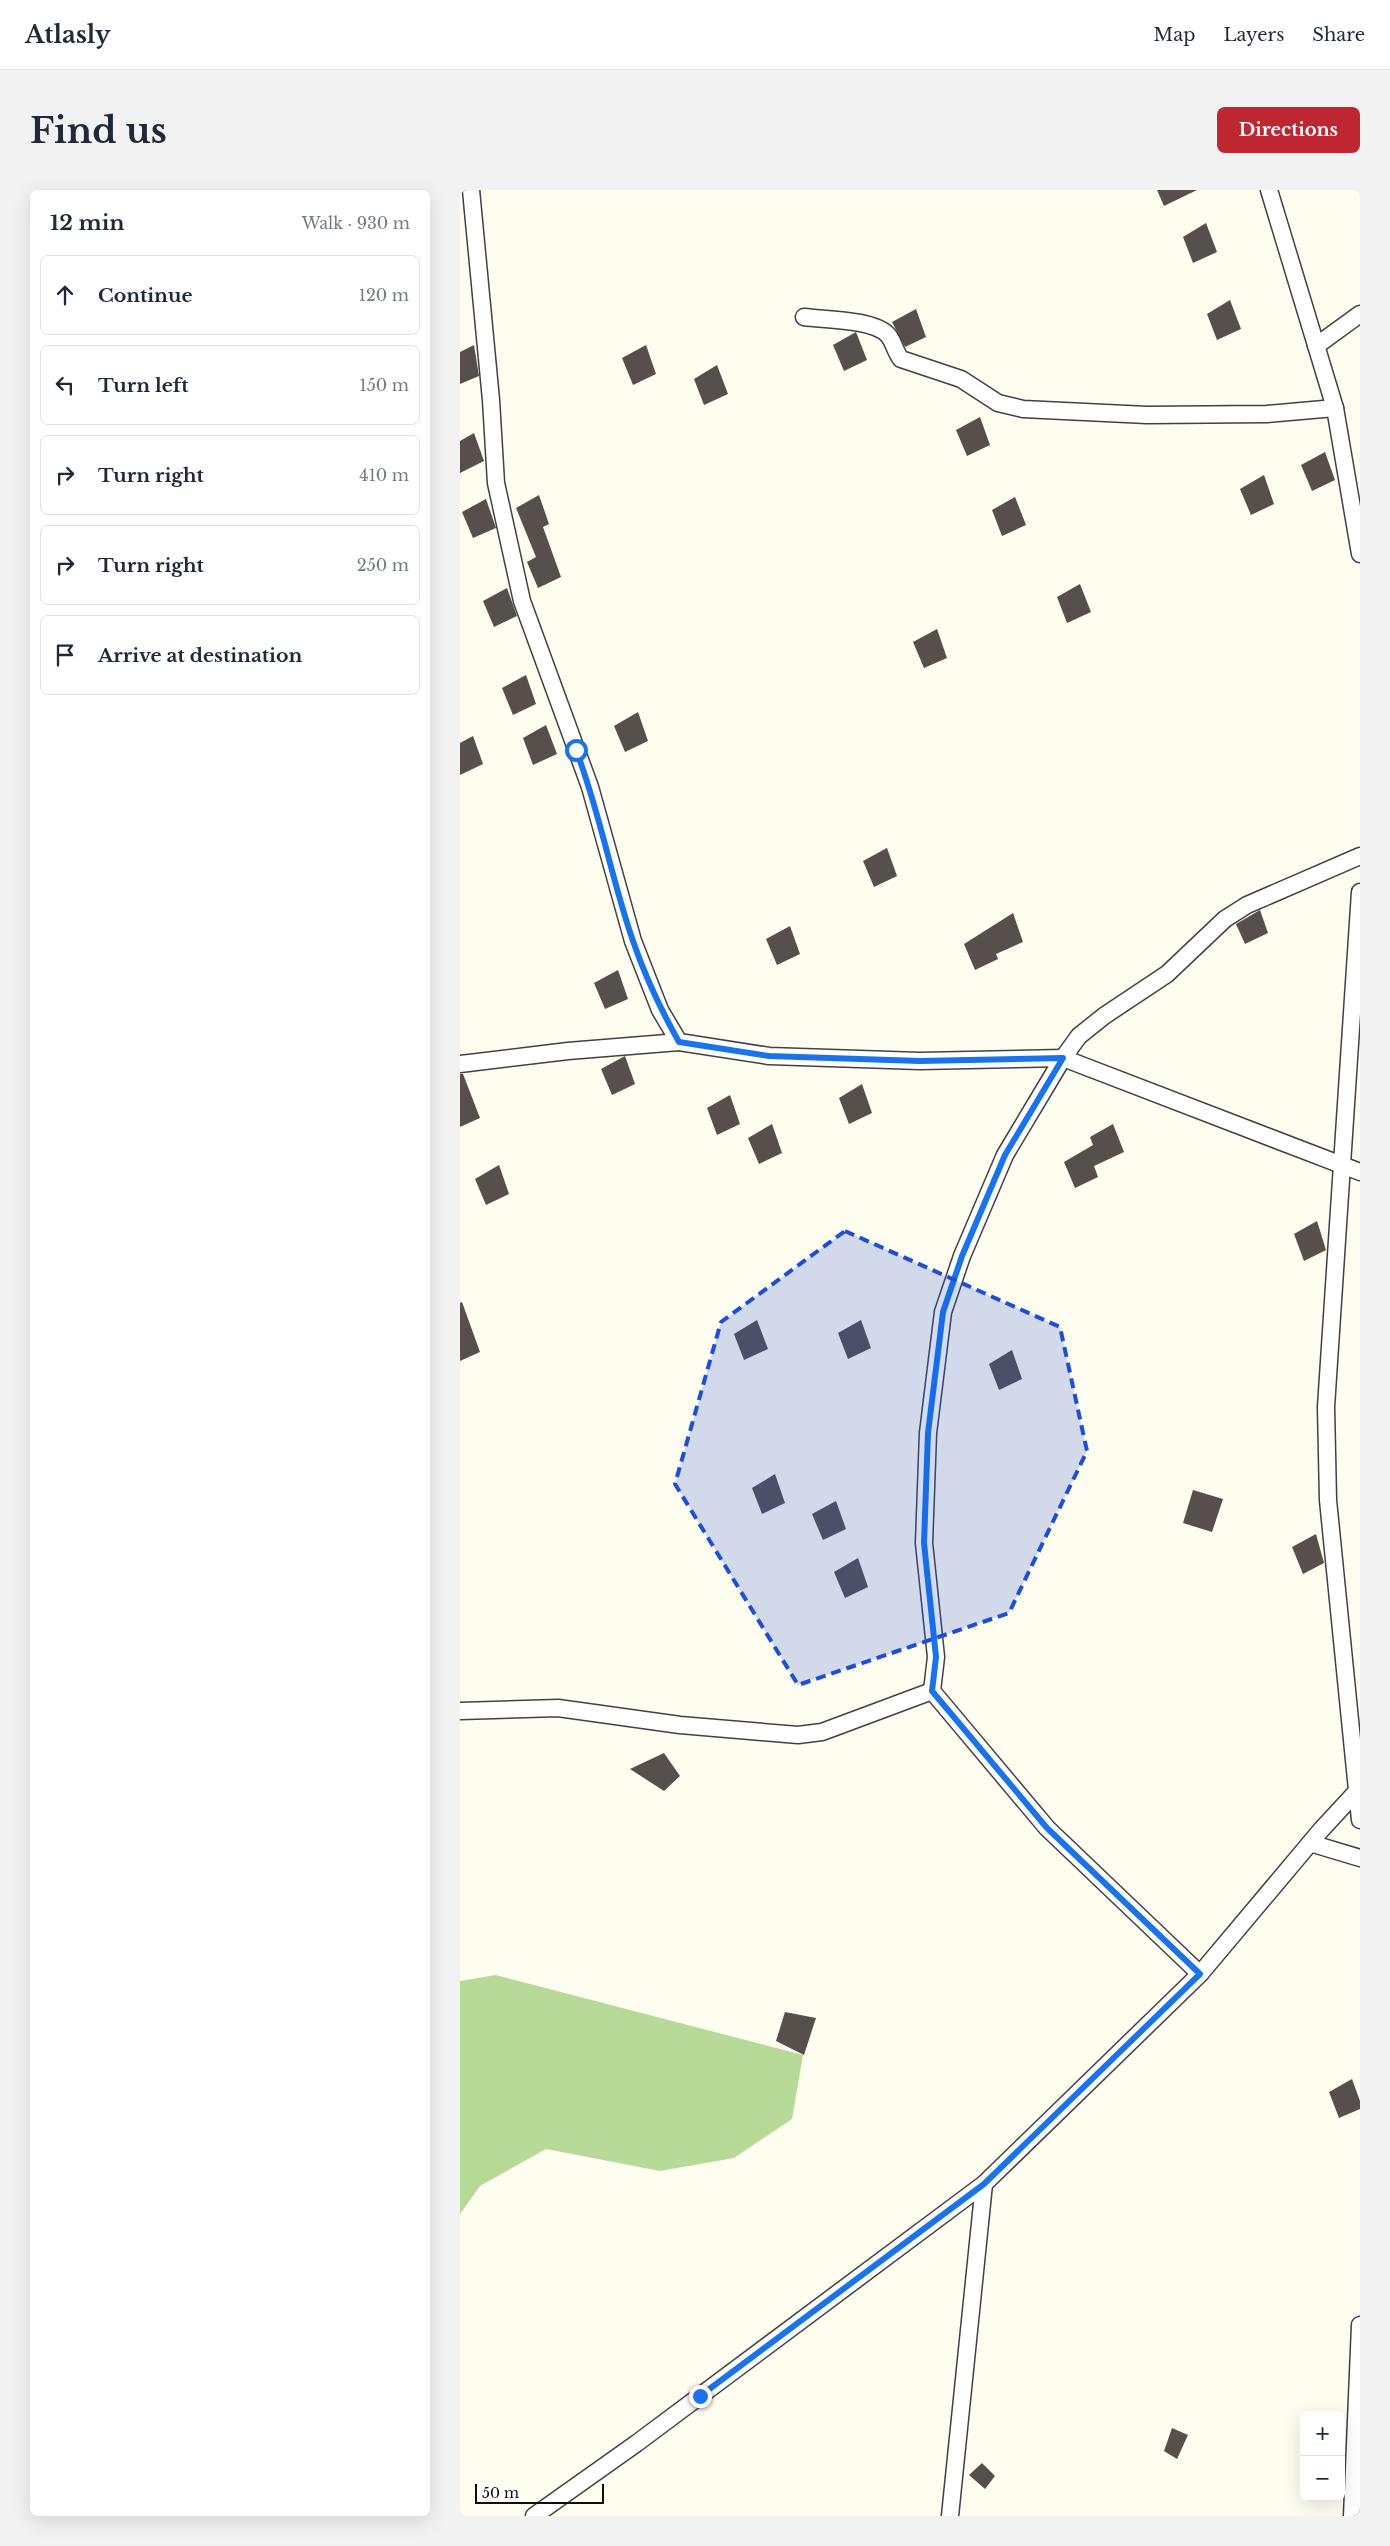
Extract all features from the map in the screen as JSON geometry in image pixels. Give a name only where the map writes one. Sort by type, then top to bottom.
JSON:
[{"type":"street","points":[[471,190],[491,400],[496,483],[522,601],[590,787],[633,941],[660,1010],[679,1042]]},
{"type":"street","points":[[1269,190],[1335,408],[1360,554]]},
{"type":"street","points":[[1316,346],[1360,314]]},
{"type":"street","points":[[804,318],[854,322],[880,329],[889,336],[895,353],[901,359],[962,379],[998,403],[1023,409],[1147,416],[1267,414],[1335,408]]},
{"type":"street","points":[[1200,1974],[1047,1828],[932,1691],[936,1657],[924,1543],[928,1433],[943,1312],[962,1256],[1005,1155],[1063,1058],[1079,1036],[1104,1016],[1167,974],[1225,919],[1247,905],[1360,856]]},
{"type":"street","points":[[1360,892],[1326,1407],[1328,1500],[1343,1667],[1360,1820]]},
{"type":"street","points":[[460,1064],[568,1050],[679,1042],[769,1056],[920,1061],[1063,1058],[1360,1172]]},
{"type":"street","points":[[460,1711],[558,1708],[680,1725],[798,1735],[822,1732],[932,1691]]},
{"type":"street","points":[[534,2516],[637,2443],[984,2184],[1200,1974],[1310,1843],[1358,1790]]},
{"type":"street","points":[[1310,1843],[1360,1858]]},
{"type":"street","points":[[950,2516],[984,2184]]},
{"type":"street","points":[[1352,2516],[1360,2325]]},
{"type":"highlighted area","points":[[845,1231],[1060,1327],[1087,1451],[1009,1613],[798,1685],[675,1484],[721,1322]]},
{"type":"green space","points":[[496,1975],[803,2055],[792,2119],[734,2158],[660,2171],[546,2149],[480,2186],[460,2214],[460,1981]]},
{"type":"building","points":[[1157,190],[1197,190],[1164,206]]},
{"type":"building","points":[[1206,223],[1217,252],[1193,263],[1183,237]]},
{"type":"building","points":[[1230,300],[1241,329],[1217,340],[1207,314]]},
{"type":"building","points":[[916,309],[926,337],[905,347],[892,322]]},
{"type":"building","points":[[856,332],[867,360],[844,371],[833,345]]},
{"type":"building","points":[[474,345],[479,376],[460,384],[460,352]]},
{"type":"building","points":[[646,345],[656,374],[633,385],[622,358]]},
{"type":"building","points":[[717,365],[728,394],[704,405],[694,379]]},
{"type":"building","points":[[980,417],[990,445],[967,456],[956,430]]},
{"type":"building","points":[[474,433],[484,461],[460,473],[460,441]]},
{"type":"building","points":[[1325,452],[1335,480],[1312,491],[1301,465]]},
{"type":"building","points":[[1264,475],[1274,504],[1251,515],[1240,489]]},
{"type":"building","points":[[539,495],[549,524],[543,527],[561,577],[538,588],[527,562],[536,557],[516,508]]},
{"type":"building","points":[[1015,497],[1026,525],[1002,536],[992,510]]},
{"type":"building","points":[[486,499],[496,528],[473,538],[462,512]]},
{"type":"building","points":[[1080,584],[1091,612],[1067,623],[1057,597]]},
{"type":"building","points":[[507,588],[517,616],[494,627],[483,601]]},
{"type":"building","points":[[937,629],[947,658],[924,668],[913,642]]},
{"type":"building","points":[[526,675],[536,704],[513,715],[502,688]]},
{"type":"building","points":[[638,712],[648,741],[625,752],[614,726]]},
{"type":"building","points":[[546,725],[557,754],[533,765],[523,738]]},
{"type":"building","points":[[473,736],[483,764],[460,775],[460,743]]},
{"type":"building","points":[[887,848],[897,876],[874,887],[863,861]]},
{"type":"building","points":[[1260,910],[1268,933],[1245,944],[1236,924]]},
{"type":"building","points":[[1013,913],[1023,942],[996,954],[998,959],[975,970],[964,944]]},
{"type":"building","points":[[790,926],[800,954],[777,965],[766,939]]},
{"type":"building","points":[[618,970],[628,999],[605,1009],[594,983]]},
{"type":"building","points":[[625,1056],[635,1084],[612,1095],[601,1069]]},
{"type":"building","points":[[460,1074],[463,1074],[480,1118],[460,1127]]},
{"type":"building","points":[[862,1084],[872,1113],[849,1124],[839,1098]]},
{"type":"building","points":[[730,1095],[740,1124],[717,1135],[707,1108]]},
{"type":"building","points":[[772,1124],[782,1153],[759,1164],[748,1138]]},
{"type":"building","points":[[1113,1124],[1124,1152],[1094,1166],[1098,1177],[1075,1188],[1064,1162],[1093,1145],[1090,1137]]},
{"type":"building","points":[[499,1165],[509,1194],[486,1205],[475,1179]]},
{"type":"building","points":[[1317,1221],[1326,1250],[1304,1261],[1294,1234]]},
{"type":"building","points":[[462,1302],[480,1352],[460,1361],[460,1303]]},
{"type":"building","points":[[757,1320],[768,1349],[744,1360],[734,1334]]},
{"type":"building","points":[[861,1320],[871,1348],[848,1359],[838,1333]]},
{"type":"building","points":[[1012,1350],[1022,1379],[999,1390],[989,1364]]},
{"type":"building","points":[[775,1474],[785,1503],[762,1514],[752,1488]]},
{"type":"building","points":[[1193,1490],[1223,1499],[1212,1532],[1183,1523]]},
{"type":"building","points":[[836,1501],[846,1529],[823,1540],[812,1514]]},
{"type":"building","points":[[1316,1534],[1324,1563],[1303,1574],[1292,1547]]},
{"type":"building","points":[[858,1558],[868,1587],[845,1598],[834,1572]]},
{"type":"building","points":[[664,1753],[680,1776],[664,1791],[630,1769]]},
{"type":"building","points":[[785,2012],[816,2018],[804,2055],[776,2041]]},
{"type":"building","points":[[1352,2079],[1360,2101],[1360,2109],[1339,2118],[1329,2092]]},
{"type":"building","points":[[1172,2428],[1188,2435],[1177,2459],[1164,2451]]},
{"type":"building","points":[[982,2463],[995,2476],[985,2489],[969,2475]]},
{"type":"route","points":[[576,750],[590,787],[633,941],[660,1010],[679,1042],[769,1056],[920,1061],[1063,1058],[1005,1155],[962,1256],[943,1312],[928,1433],[924,1543],[936,1657],[932,1691],[1047,1828],[1200,1974],[984,2184],[700,2396]]}]
